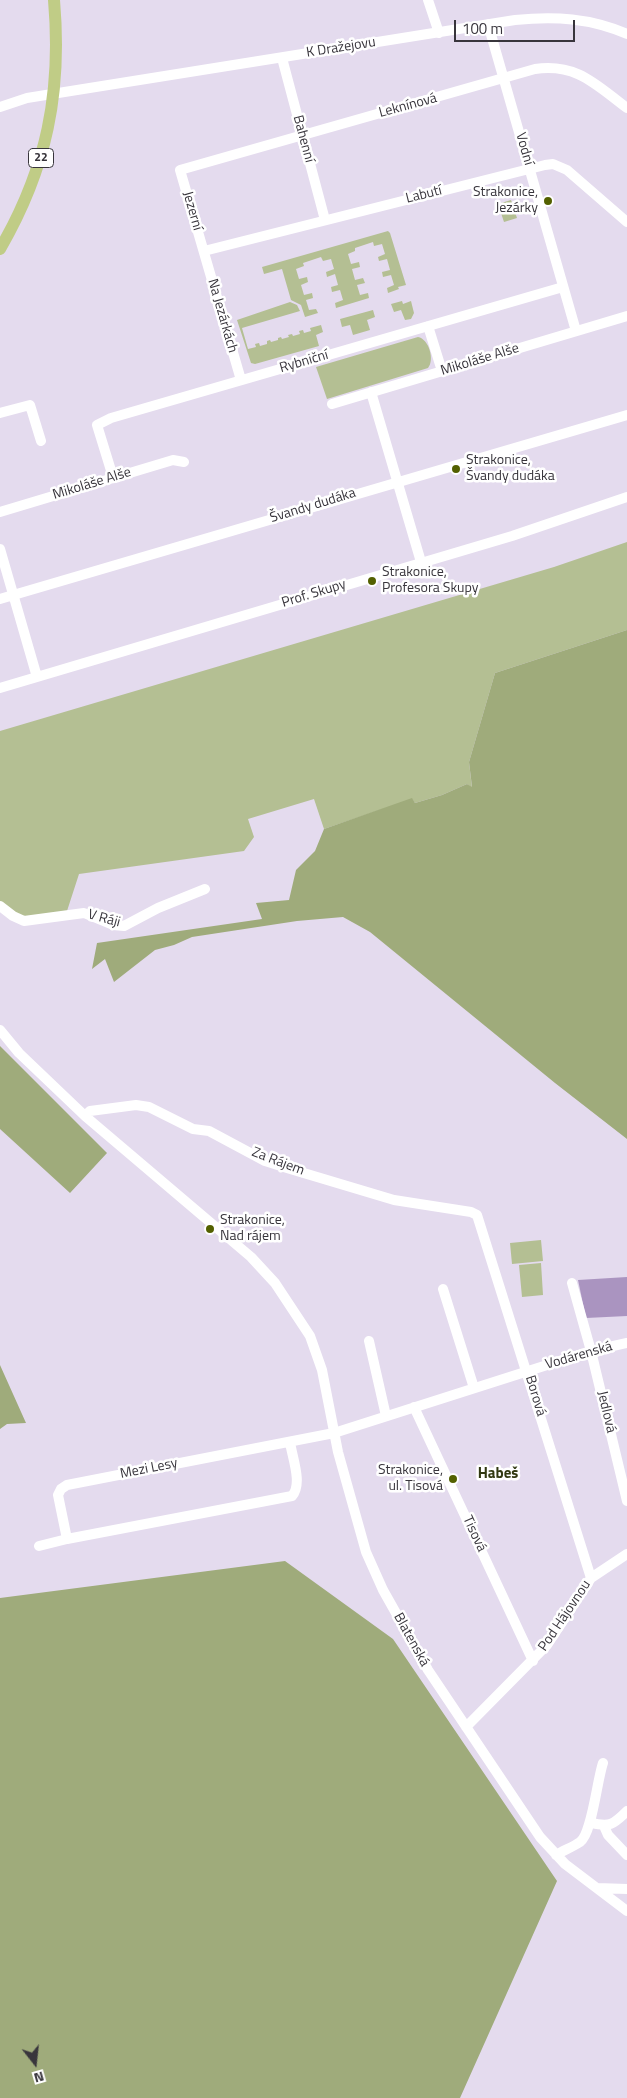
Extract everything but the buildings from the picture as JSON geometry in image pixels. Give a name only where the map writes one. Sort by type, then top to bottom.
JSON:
[{"type":"main road","name":"22","points":[[0,249],[27,200],[49,124],[54,94],[57,52],[54,0]]},
{"type":"street","points":[[428,0],[439,33]]},
{"type":"street","name":"K Dražejovu","points":[[0,107],[18,100],[54,94],[488,24],[542,17],[586,20],[627,34]]},
{"type":"street","name":"Vodní","points":[[488,24],[576,331]]},
{"type":"street","name":"Bahenní","points":[[282,58],[325,220]]},
{"type":"street","name":"Leknínová","points":[[180,170],[535,69],[548,67],[573,71],[583,75],[627,108]]},
{"type":"street","name":"Labutí","points":[[204,251],[545,164],[560,166],[627,222]]},
{"type":"street","name":"Jezerní","points":[[180,170],[204,251]]},
{"type":"street","name":"Na Jezárkách","points":[[204,251],[241,380]]},
{"type":"street","name":"Rybniční","points":[[113,477],[97,425],[111,418],[563,287]]},
{"type":"street","name":"Mikoláše Alše","points":[[332,404],[627,316]]},
{"type":"street","points":[[428,326],[442,371]]},
{"type":"street","points":[[371,392],[421,562]]},
{"type":"street","points":[[0,413],[30,405],[41,441]]},
{"type":"street","name":"Švandy dudáka","points":[[0,599],[396,481],[627,415]]},
{"type":"street","name":"Mikoláše Alše","points":[[0,512],[173,460],[184,462]]},
{"type":"street","name":"Prof. Skupy","points":[[0,688],[512,536],[627,497]]},
{"type":"street","points":[[0,549],[37,677]]},
{"type":"street","name":"V Ráji","points":[[0,906],[13,916],[24,921],[84,913],[113,925],[124,926],[158,908],[205,889]]},
{"type":"street","name":"Blatenská","points":[[0,1030],[19,1054],[85,1116],[251,1257],[275,1283],[296,1312],[310,1336],[322,1370],[334,1433],[366,1552],[383,1590],[428,1670],[528,1820],[556,1855],[627,1911]]},
{"type":"street","name":"Za Rájem","points":[[85,1116],[90,1111],[136,1105],[149,1107],[193,1129],[209,1131],[265,1160],[287,1168],[394,1200],[472,1212],[477,1215]]},
{"type":"street","name":"Borová","points":[[477,1215],[591,1578]]},
{"type":"street","name":"Jedlová","points":[[572,1283],[591,1351],[627,1500]]},
{"type":"street","points":[[443,1289],[474,1388]]},
{"type":"street","points":[[369,1341],[386,1416]]},
{"type":"street","name":"Vodárenská","points":[[334,1433],[591,1351],[627,1343]]},
{"type":"street","name":"Tisová","points":[[414,1407],[533,1661]]},
{"type":"street","name":"Mezi Lesy","points":[[67,1540],[58,1495],[61,1489],[67,1485],[334,1433]]},
{"type":"street","points":[[38,1546],[292,1496],[296,1492],[297,1484],[290,1442]]},
{"type":"street","name":"Pod Hájovnou","points":[[466,1727],[547,1645],[591,1578],[627,1554]]},
{"type":"street","points":[[556,1855],[582,1841],[586,1836],[591,1823],[598,1778],[603,1763]]},
{"type":"street","points":[[591,1823],[604,1826],[615,1824],[627,1812]]},
{"type":"street","points":[[604,1826],[608,1834],[627,1855]]},
{"type":"street","points":[[597,1888],[627,1889]]},
{"type":"green space","points":[[511,200],[517,218],[504,222],[498,204]]},
{"type":"green space","points":[[388,231],[406,285],[388,293],[387,288],[394,285],[391,275],[383,277],[382,272],[390,270],[387,259],[379,261],[378,257],[385,254],[382,244],[374,246],[373,242],[355,248],[355,251],[348,254],[351,264],[359,262],[360,267],[352,269],[355,280],[363,278],[365,283],[357,285],[360,295],[368,293],[369,298],[336,308],[335,303],[343,300],[340,290],[332,292],[331,287],[338,285],[335,274],[327,277],[326,272],[334,269],[331,259],[323,261],[321,257],[303,263],[304,266],[296,269],[299,279],[307,277],[308,282],[301,285],[304,295],[312,293],[313,298],[306,300],[309,310],[316,309],[318,313],[305,317],[301,305],[291,300],[282,269],[264,274],[262,267]]},
{"type":"green space","points":[[402,301],[403,304],[411,301],[414,313],[411,319],[405,320],[401,310],[394,312],[391,304]]},
{"type":"green space","points":[[290,302],[297,305],[300,311],[242,328],[248,349],[256,347],[255,344],[259,343],[260,346],[267,344],[267,341],[270,340],[271,342],[281,337],[282,339],[289,337],[288,335],[300,334],[299,331],[303,330],[304,333],[311,331],[310,328],[321,325],[323,332],[316,335],[319,346],[255,364],[251,363],[237,320]]},
{"type":"green space","points":[[373,310],[375,317],[367,320],[370,330],[353,335],[350,325],[342,327],[340,319]]},
{"type":"green space","points":[[418,337],[425,342],[430,350],[431,360],[428,368],[327,399],[316,367]]},
{"type":"green space","points":[[627,542],[627,630],[495,673],[469,762],[472,788],[467,784],[442,795],[415,803],[412,799],[324,829],[314,799],[248,819],[254,837],[244,851],[79,874],[67,911],[31,922],[0,905],[0,731],[554,567]]},
{"type":"green space","points":[[627,630],[627,1139],[555,1083],[370,932],[343,917],[297,921],[192,937],[174,945],[155,950],[114,982],[105,959],[92,969],[97,943],[262,919],[256,903],[289,900],[296,870],[315,851],[324,829],[412,798],[415,803],[442,795],[467,784],[472,787],[469,762],[495,673]]},
{"type":"green space","points":[[0,1046],[107,1153],[70,1193],[0,1129]]},
{"type":"green space","points":[[541,1240],[543,1261],[512,1264],[510,1243]]},
{"type":"green space","points":[[541,1263],[543,1295],[522,1297],[519,1265]]},
{"type":"green space","points":[[0,1365],[26,1423],[7,1424],[0,1429]]},
{"type":"green space","points":[[285,1561],[393,1639],[557,1881],[460,2098],[0,2098],[0,1598]]},
{"type":"shaded area","points":[[627,1277],[627,1316],[586,1318],[578,1280]]},
{"type":"place","name":"Strakonice, Jezárky","points":[[548,201]]},
{"type":"place","name":"Strakonice, Švandy dudáka","points":[[456,469]]},
{"type":"place","name":"Strakonice, Profesora Skupy","points":[[372,581]]},
{"type":"place","name":"Strakonice, Nad rájem","points":[[210,1229]]},
{"type":"place","name":"Strakonice, ul. Tisová","points":[[453,1479]]},
{"type":"district","name":"Habeš","points":[[498,1474]]}]
